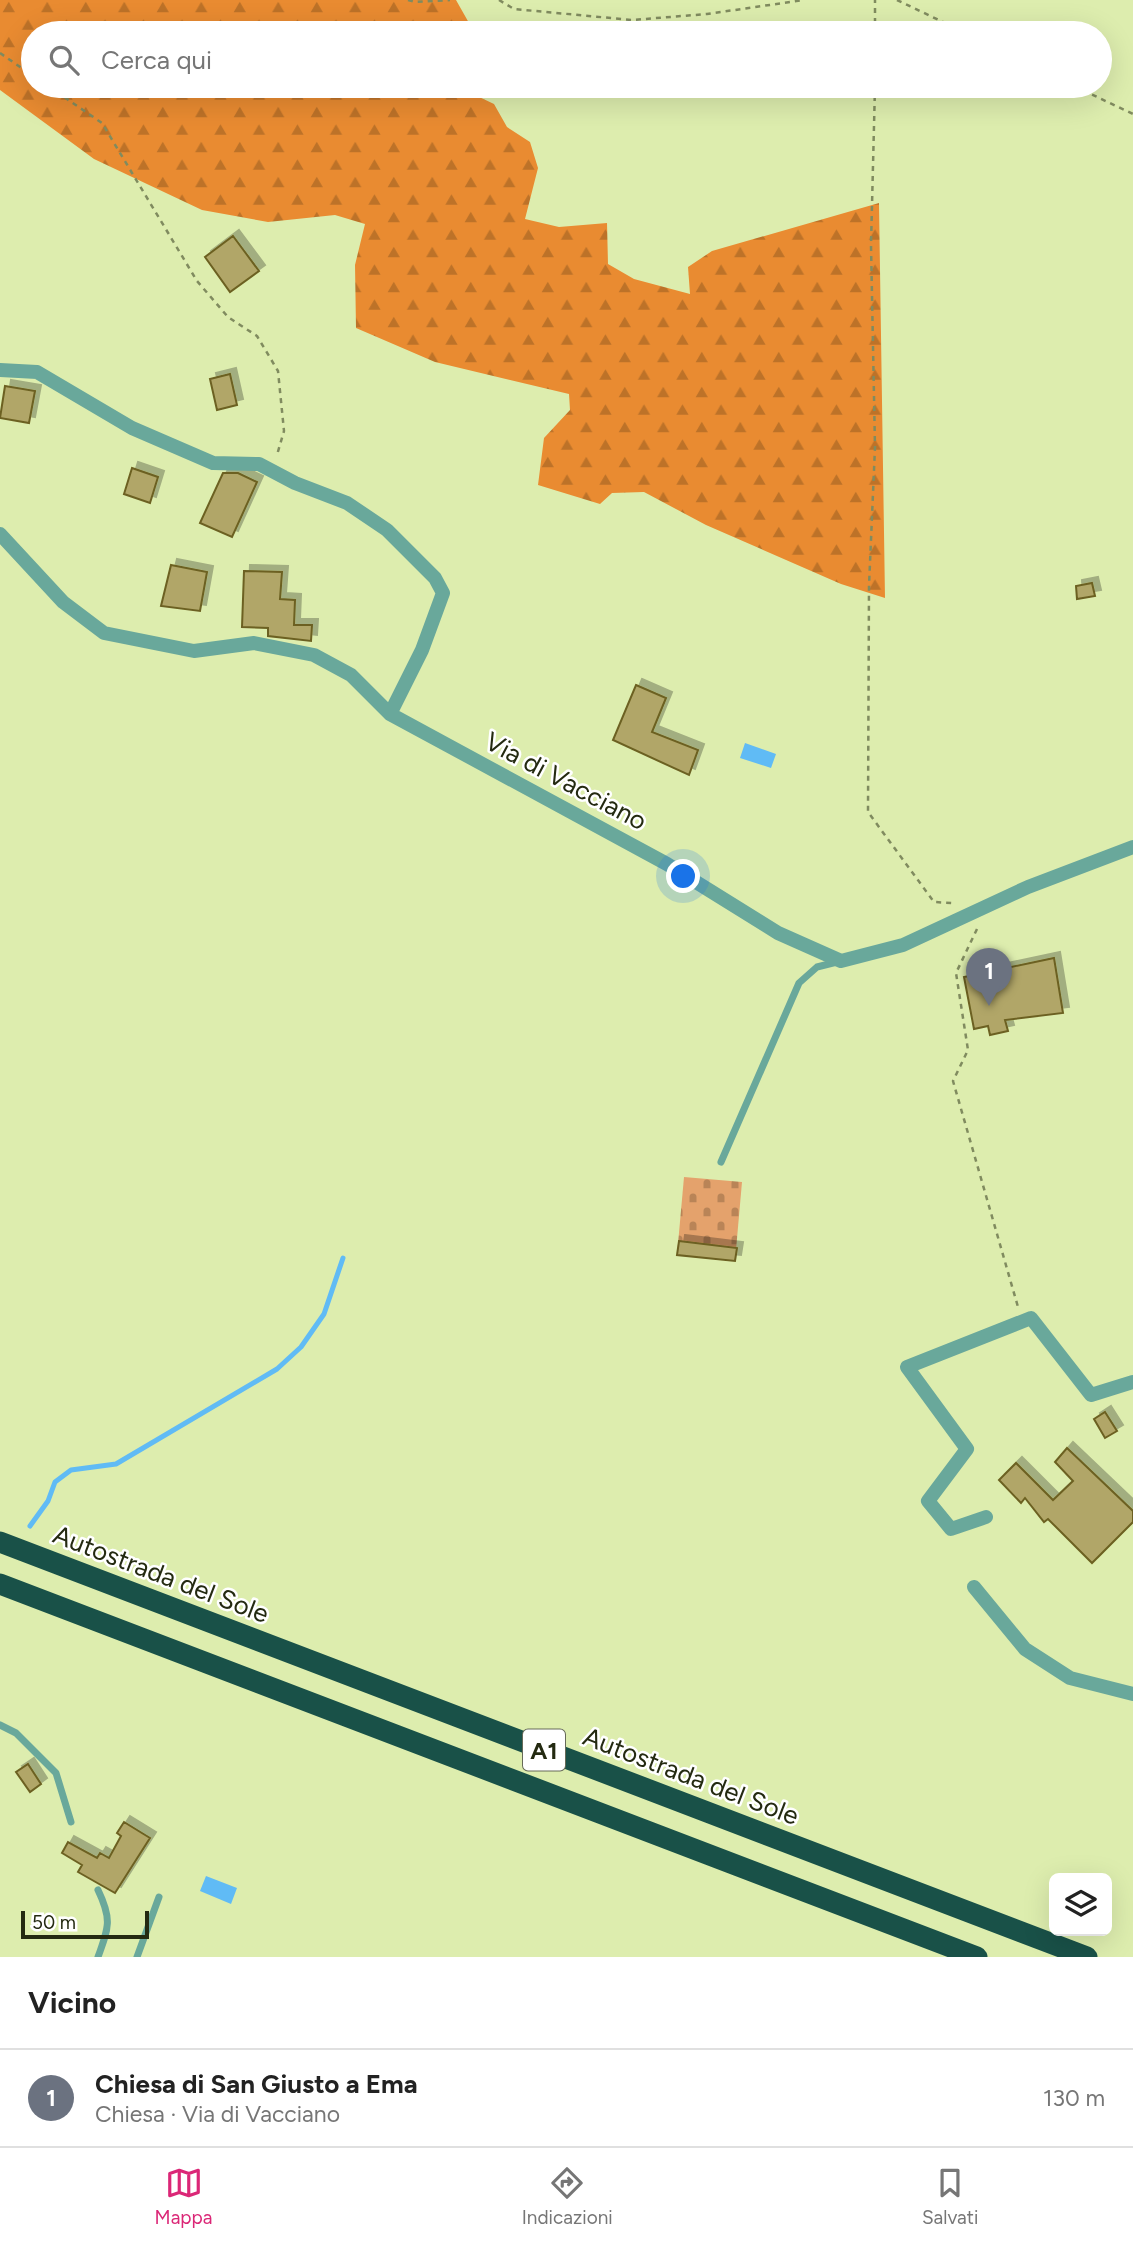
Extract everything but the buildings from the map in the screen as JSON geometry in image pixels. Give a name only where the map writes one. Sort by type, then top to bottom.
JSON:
[{"type":"highway","name":"Autostrada del Sole","points":[[0,1542],[1087,1957]]},
{"type":"highway","name":"A1","points":[[0,1584],[977,1957]]},
{"type":"street","points":[[0,370],[37,372],[132,428],[213,463],[260,464],[295,483],[347,502],[387,530],[435,578],[443,593],[437,616],[390,714]]},
{"type":"street","name":"Via di Vacciano","points":[[0,534],[63,602],[104,633],[194,651],[254,643],[314,655],[351,676],[390,714],[667,864],[778,933],[841,961]]},
{"type":"street","points":[[841,961],[903,945],[1072,869],[1133,847]]},
{"type":"street","points":[[986,1517],[951,1529],[928,1502],[967,1449],[907,1367],[1031,1318],[1091,1395],[1133,1382]]},
{"type":"street","points":[[974,1587],[1025,1649],[1070,1678],[1133,1694]]},
{"type":"lane","points":[[721,1162],[799,983],[817,967],[841,961]]},
{"type":"lane","points":[[0,1724],[16,1733],[56,1773],[71,1822]]},
{"type":"lane","points":[[98,1890],[109,1913],[108,1930],[98,1957]]},
{"type":"lane","points":[[137,1957],[159,1897]]},
{"type":"path","points":[[408,0],[450,0]]},
{"type":"path","points":[[499,0],[514,9],[632,20],[707,14],[804,0]]},
{"type":"path","points":[[875,0],[875,21]]},
{"type":"path","points":[[897,0],[940,21]]},
{"type":"path","points":[[0,53],[21,68]]},
{"type":"path","points":[[66,98],[102,123],[197,281],[228,317],[257,336],[278,371],[284,431],[272,471]]},
{"type":"path","points":[[875,98],[871,245],[875,447],[869,586],[868,812],[934,902],[989,905],[956,973],[968,1050],[953,1081],[1022,1321]]},
{"type":"path","points":[[1099,98],[1133,114]]},
{"type":"green space","points":[[0,0],[456,0],[468,21],[21,21],[21,98],[481,98],[494,104],[507,127],[530,142],[538,168],[525,219],[559,227],[607,223],[608,264],[634,279],[690,294],[688,267],[712,251],[879,203],[885,598],[841,584],[706,525],[644,492],[612,493],[600,504],[538,485],[544,438],[570,410],[569,394],[435,362],[356,328],[355,265],[365,224],[335,215],[268,222],[202,210],[94,159],[0,90]]},
{"type":"green space","points":[[684,1177],[742,1182],[735,1261],[677,1255]]},
{"type":"water","points":[[745,743],[776,754],[771,768],[740,758]]},
{"type":"water","points":[[206,1876],[237,1888],[231,1904],[200,1891]]},
{"type":"waterway","points":[[30,1526],[48,1501],[55,1482],[71,1470],[116,1464],[277,1369],[301,1347],[324,1314],[343,1258]]},
{"type":"place","name":"Chiesa di San Giusto a Ema","points":[[989,1006]]}]
